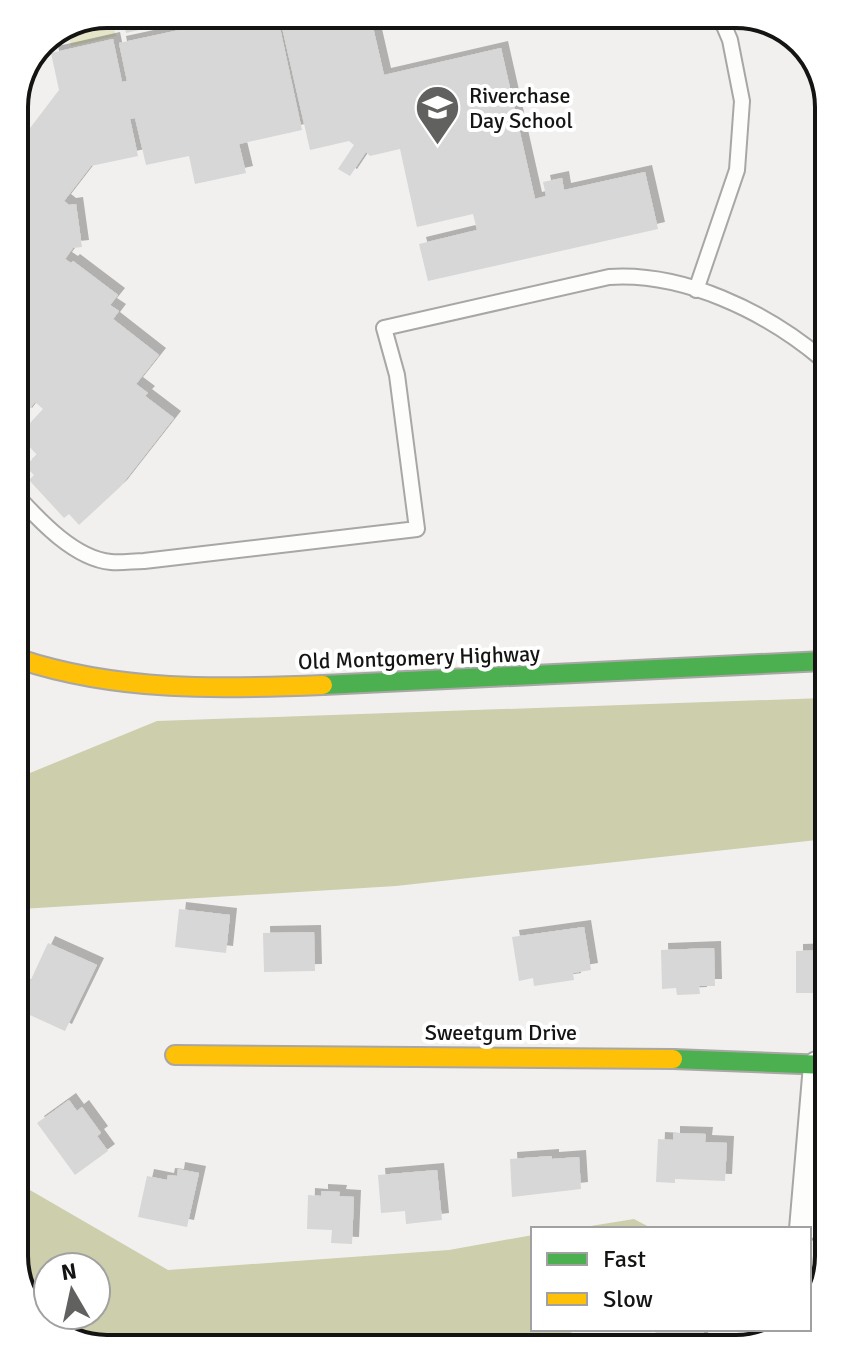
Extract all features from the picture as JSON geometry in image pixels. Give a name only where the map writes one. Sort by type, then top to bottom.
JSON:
[{"type":"street","name":"Old Montgomery Highway","points":[[28,662],[95,678],[145,685],[200,687],[444,681],[815,661]]},
{"type":"street","name":"Sweetgum Drive","points":[[175,1055],[640,1058],[815,1065]]},
{"type":"street","points":[[803,1227],[815,1125]]},
{"type":"lane","points":[[696,290],[737,170],[742,101],[725,28]]},
{"type":"lane","points":[[28,508],[50,531],[79,550],[108,562],[144,561],[417,529],[397,375],[384,328],[609,277],[635,275],[671,281],[721,299],[801,341],[815,353]]},
{"type":"green space","points":[[114,28],[116,36],[71,46],[69,38],[77,34]]},
{"type":"green space","points":[[815,698],[815,840],[396,886],[28,909],[28,774],[157,721]]},
{"type":"green space","points":[[28,1189],[168,1270],[449,1250],[531,1235],[531,1331],[575,1331],[565,1335],[102,1335],[81,1331],[112,1331],[112,1251],[32,1251],[32,1282],[28,1256]]},
{"type":"green space","points":[[634,1219],[649,1227],[584,1227]]},
{"type":"building","points":[[125,28],[148,28],[126,33]]},
{"type":"building","points":[[280,28],[302,130],[239,144],[246,173],[195,184],[189,156],[146,165],[135,118],[130,119],[138,156],[91,166],[64,201],[69,205],[76,204],[82,247],[73,248],[65,259],[71,263],[73,261],[118,295],[110,305],[119,311],[113,319],[159,355],[136,384],[148,393],[145,396],[174,418],[120,487],[79,525],[69,514],[64,518],[29,480],[34,475],[28,469],[28,463],[37,455],[28,445],[28,425],[43,409],[35,402],[28,411],[28,131],[59,90],[51,53],[113,39],[122,82],[127,81],[119,43],[184,29]]},
{"type":"building","name":"Riverchase Day School","points":[[282,28],[373,28],[384,75],[501,48],[535,199],[546,196],[543,182],[562,178],[564,190],[645,172],[658,229],[428,281],[419,244],[477,230],[473,214],[417,227],[400,149],[370,156],[366,152],[350,176],[338,169],[354,145],[349,141],[310,150]]},
{"type":"building","points":[[179,909],[230,915],[226,953],[175,947]]},
{"type":"building","points":[[584,927],[591,970],[573,973],[574,980],[534,986],[533,978],[519,981],[512,937]]},
{"type":"building","points":[[314,932],[315,971],[264,972],[263,933]]},
{"type":"building","points":[[48,943],[97,965],[65,1031],[28,1014],[28,986]]},
{"type":"building","points":[[714,948],[715,986],[699,986],[700,994],[677,995],[676,988],[662,989],[661,950]]},
{"type":"building","points":[[815,950],[815,993],[796,993],[796,951]]},
{"type":"building","points":[[69,1100],[77,1111],[82,1107],[101,1133],[97,1136],[108,1151],[75,1175],[37,1123]]},
{"type":"building","points":[[673,1133],[706,1134],[705,1142],[727,1143],[725,1181],[675,1179],[675,1183],[656,1182],[658,1139],[673,1140]]},
{"type":"building","points":[[552,1156],[552,1159],[579,1157],[581,1189],[512,1197],[510,1159]]},
{"type":"building","points":[[178,1169],[199,1173],[187,1227],[138,1217],[147,1176],[167,1180],[168,1175],[177,1176]]},
{"type":"building","points":[[437,1170],[442,1220],[406,1224],[405,1211],[381,1213],[378,1175]]},
{"type":"building","points":[[321,1191],[340,1192],[339,1196],[354,1197],[352,1244],[331,1243],[332,1230],[307,1229],[308,1195],[321,1196]]},
{"type":"building","points":[[656,1331],[704,1331],[703,1335],[654,1335]]},
{"type":"traffic: fast","points":[[323,685],[815,661]]},
{"type":"traffic: fast","points":[[673,1059],[815,1065]]},
{"type":"traffic: slow","points":[[28,662],[94,678],[132,683],[208,687],[323,685]]},
{"type":"traffic: slow","points":[[175,1055],[673,1059]]},
{"type":"place","name":"Riverchase Day School","points":[[438,147]]}]
